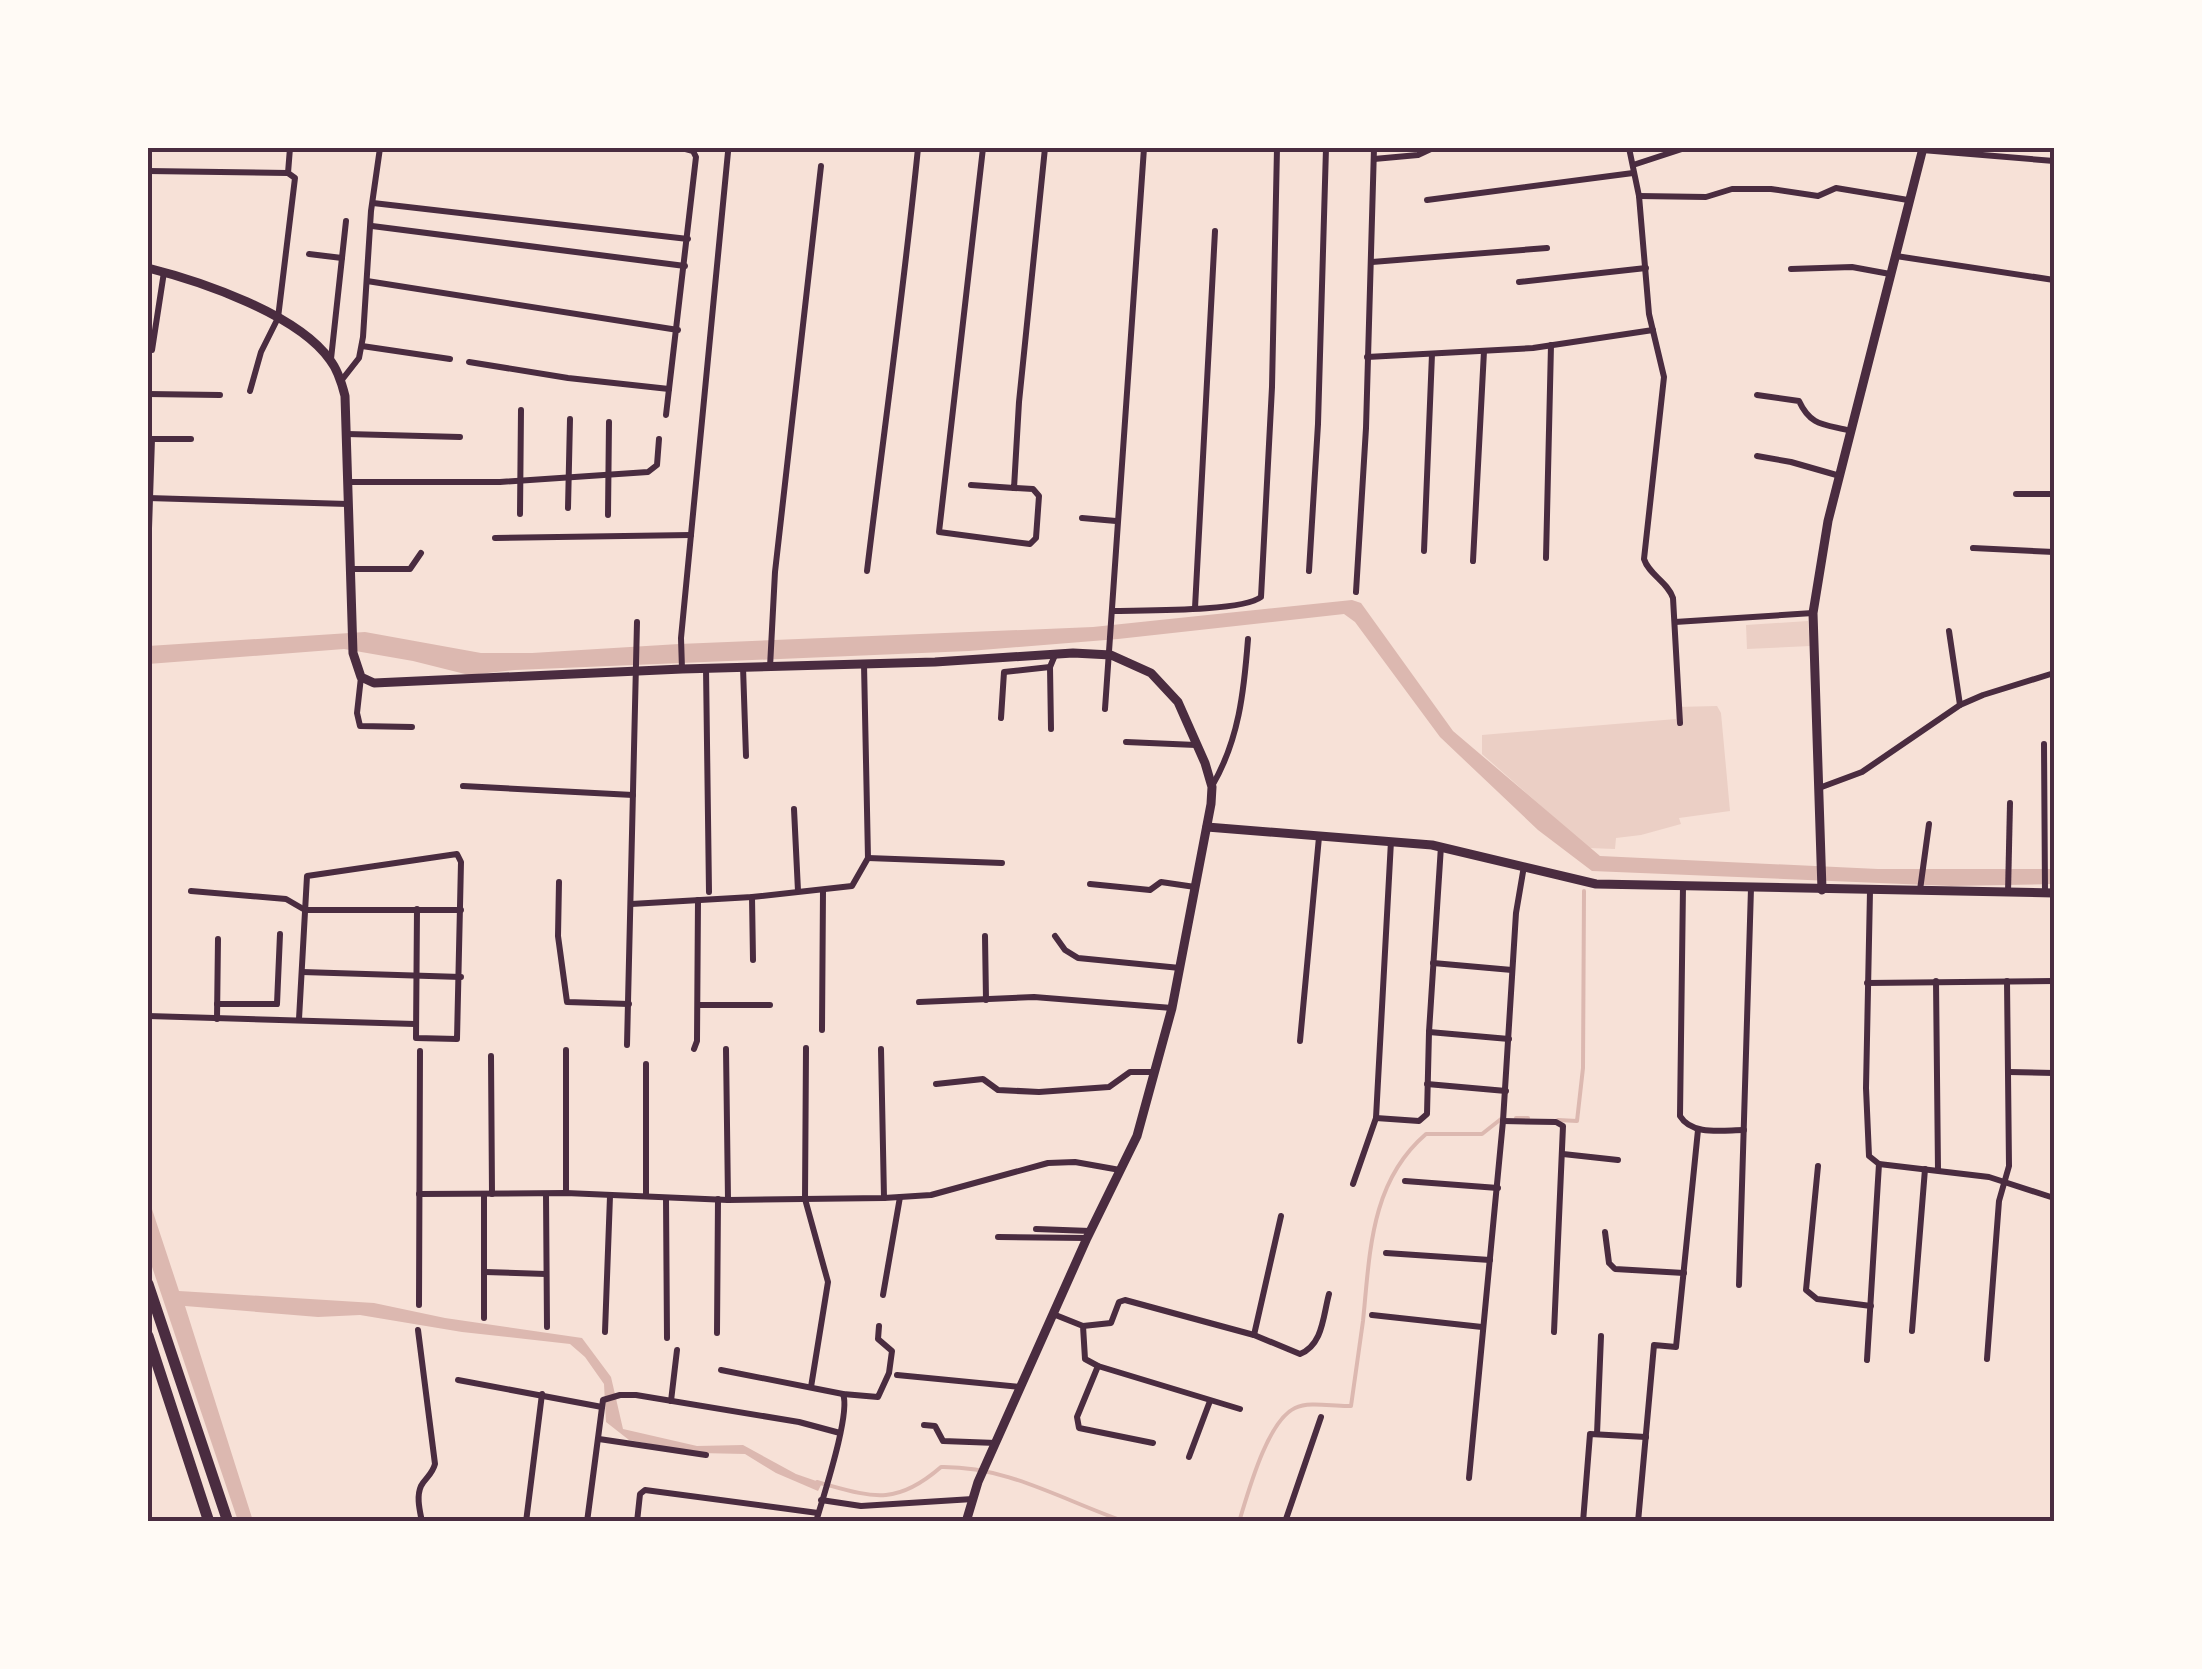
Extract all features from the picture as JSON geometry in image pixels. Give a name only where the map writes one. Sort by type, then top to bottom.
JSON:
[{"type":"highway","points":[[148,1284],[228,1522]]},
{"type":"highway","points":[[148,1336],[209,1522]]},
{"type":"street","points":[[250,390],[261,352],[278,318],[296,183],[288,174],[290,148]]},
{"type":"street","points":[[341,381],[359,358],[362,346],[380,148]]},
{"type":"street","points":[[666,414],[696,157],[682,148]]},
{"type":"street","points":[[868,571],[893,354],[904,296],[918,148]]},
{"type":"street","points":[[970,485],[1038,492],[1036,538],[1030,544],[939,532],[983,148]]},
{"type":"street","points":[[1014,488],[1045,148]]},
{"type":"street","points":[[1105,708],[1144,148]]},
{"type":"street","points":[[1196,148],[1207,148]]},
{"type":"street","points":[[1112,615],[1253,602],[1259,600],[1263,591],[1277,148]]},
{"type":"street","points":[[1309,571],[1326,148]]},
{"type":"street","points":[[1356,592],[1374,148]]},
{"type":"street","points":[[1374,158],[1418,154],[1433,148]]},
{"type":"street","points":[[1629,148],[1639,196],[1652,330],[1661,356],[1664,385],[1644,559],[1646,566],[1669,587],[1675,622],[1680,723]]},
{"type":"street","points":[[1427,200],[1633,169],[1685,148]]},
{"type":"street","points":[[1822,887],[1813,613],[1822,546],[1922,149],[2054,161]]},
{"type":"street","points":[[682,666],[681,638],[728,152]]},
{"type":"street","points":[[770,664],[821,166]]},
{"type":"street","points":[[148,172],[288,174]]},
{"type":"street","points":[[1639,196],[1706,196],[1732,189],[1771,188],[1818,196],[1836,188],[1908,200]]},
{"type":"street","points":[[373,203],[688,239]]},
{"type":"street","points":[[330,360],[346,221]]},
{"type":"street","points":[[372,226],[686,266]]},
{"type":"street","points":[[1196,608],[1214,231]]},
{"type":"street","points":[[1372,262],[1547,248]]},
{"type":"street","points":[[309,254],[342,258]]},
{"type":"street","points":[[1894,255],[2054,280]]},
{"type":"street","points":[[1790,269],[1837,266],[1890,274]]},
{"type":"street","points":[[148,268],[215,288],[278,318],[318,346],[330,360],[346,396],[351,628],[353,654],[361,677],[357,713],[360,726],[412,727]]},
{"type":"street","points":[[1520,282],[1646,268]]},
{"type":"street","points":[[152,350],[164,272]]},
{"type":"street","points":[[368,280],[678,330]]},
{"type":"street","points":[[1367,357],[1551,345],[1652,330]]},
{"type":"street","points":[[1546,558],[1551,345]]},
{"type":"street","points":[[362,346],[450,358]]},
{"type":"street","points":[[1474,561],[1484,351]]},
{"type":"street","points":[[1424,551],[1432,354]]},
{"type":"street","points":[[469,362],[668,389]]},
{"type":"street","points":[[148,394],[220,396]]},
{"type":"street","points":[[1757,395],[1799,402],[1810,420],[1852,431]]},
{"type":"street","points":[[520,514],[521,410]]},
{"type":"street","points":[[568,508],[570,419]]},
{"type":"street","points":[[608,515],[609,422]]},
{"type":"street","points":[[347,434],[460,437]]},
{"type":"street","points":[[148,558],[150,439],[191,439]]},
{"type":"street","points":[[348,482],[522,480],[654,470],[659,439]]},
{"type":"street","points":[[1757,456],[1841,476]]},
{"type":"street","points":[[2016,494],[2054,494]]},
{"type":"street","points":[[149,498],[348,504]]},
{"type":"street","points":[[1082,518],[1116,521]]},
{"type":"street","points":[[495,538],[691,535]]},
{"type":"street","points":[[1972,548],[2054,552]]},
{"type":"street","points":[[348,569],[410,568],[420,553]]},
{"type":"street","points":[[1675,622],[1813,613]]},
{"type":"street","points":[[626,1045],[637,622]]},
{"type":"street","points":[[1949,631],[1960,706]]},
{"type":"street","points":[[966,1522],[978,1482],[1052,1314],[1137,1136],[1172,1008],[1212,788],[1227,761],[1239,716],[1248,639]]},
{"type":"street","points":[[1051,729],[1050,667],[1055,655]]},
{"type":"street","points":[[361,677],[387,685],[682,666],[1110,655],[1136,664],[1166,686],[1198,745],[1212,788]]},
{"type":"street","points":[[631,904],[852,886],[868,858],[864,664]]},
{"type":"street","points":[[743,667],[746,756]]},
{"type":"street","points":[[1001,718],[1004,672],[1050,667]]},
{"type":"street","points":[[706,668],[710,892]]},
{"type":"street","points":[[1819,788],[1862,772],[1983,694],[2054,674]]},
{"type":"street","points":[[1126,742],[1198,745]]},
{"type":"street","points":[[1207,827],[1440,846],[1596,884],[2048,891],[2044,744]]},
{"type":"street","points":[[464,786],[633,795]]},
{"type":"street","points":[[2008,891],[2010,802]]},
{"type":"street","points":[[794,810],[798,892]]},
{"type":"street","points":[[1920,888],[1928,824]]},
{"type":"street","points":[[1300,1040],[1319,837]]},
{"type":"street","points":[[1353,1184],[1376,1118],[1392,841]]},
{"type":"street","points":[[1376,1118],[1412,1122],[1427,1114],[1440,846]]},
{"type":"street","points":[[300,1018],[305,881],[311,874],[457,854],[462,862],[458,1038],[416,1038],[418,909]]},
{"type":"street","points":[[868,858],[1002,864]]},
{"type":"street","points":[[1468,1478],[1498,1188],[1512,970],[1524,866]]},
{"type":"street","points":[[558,882],[558,936],[567,1002],[629,1004]]},
{"type":"street","points":[[1090,884],[1150,890],[1161,882],[1195,887]]},
{"type":"street","points":[[1683,886],[1681,1120],[1698,1130],[1744,1130]]},
{"type":"street","points":[[1740,1285],[1751,888]]},
{"type":"street","points":[[822,1030],[824,890]]},
{"type":"street","points":[[191,891],[286,899],[305,910],[461,910]]},
{"type":"street","points":[[1866,1360],[1876,1162],[1866,1146],[1870,891]]},
{"type":"street","points":[[752,896],[753,960]]},
{"type":"street","points":[[694,1050],[698,1041],[698,900]]},
{"type":"street","points":[[217,1004],[277,1004],[280,934]]},
{"type":"street","points":[[986,936],[986,1000]]},
{"type":"street","points":[[1055,936],[1065,950],[1078,958],[1180,968]]},
{"type":"street","points":[[217,1019],[218,940]]},
{"type":"street","points":[[1433,963],[1512,970]]},
{"type":"street","points":[[302,972],[461,978]]},
{"type":"street","points":[[1867,983],[2054,981]]},
{"type":"street","points":[[1936,982],[1938,1170]]},
{"type":"street","points":[[1987,1359],[1999,1201],[2010,1166],[2007,982]]},
{"type":"street","points":[[919,1002],[1034,997],[1172,1008]]},
{"type":"street","points":[[698,1005],[770,1005]]},
{"type":"street","points":[[148,1016],[415,1024]]},
{"type":"street","points":[[1428,1032],[1508,1039]]},
{"type":"street","points":[[806,1048],[805,1199],[828,1282],[810,1387]]},
{"type":"street","points":[[881,1049],[884,1198]]},
{"type":"street","points":[[566,1050],[566,1193]]},
{"type":"street","points":[[726,1050],[728,1200]]},
{"type":"street","points":[[418,1305],[420,1051]]},
{"type":"street","points":[[484,1318],[491,1056]]},
{"type":"street","points":[[646,1064],[646,1196]]},
{"type":"street","points":[[936,1084],[983,1079],[998,1090],[1039,1092],[1109,1087],[1130,1072],[1156,1072]]},
{"type":"street","points":[[2009,1072],[2054,1073]]},
{"type":"street","points":[[1427,1084],[1506,1090]]},
{"type":"street","points":[[1504,1121],[1560,1122],[1563,1126],[1554,1332]]},
{"type":"street","points":[[1638,1522],[1654,1345],[1676,1348],[1698,1130]]},
{"type":"street","points":[[1562,1154],[1618,1160]]},
{"type":"street","points":[[420,1194],[566,1193],[728,1200],[884,1198],[932,1195],[1048,1163],[1076,1162],[1121,1170]]},
{"type":"street","points":[[1876,1162],[1989,1177],[2054,1198]]},
{"type":"street","points":[[1818,1166],[1806,1290],[1817,1299],[1871,1306]]},
{"type":"street","points":[[1912,1331],[1926,1169]]},
{"type":"street","points":[[1405,1181],[1498,1188]]},
{"type":"street","points":[[546,1194],[546,1327]]},
{"type":"street","points":[[605,1332],[610,1196]]},
{"type":"street","points":[[884,1295],[900,1197]]},
{"type":"street","points":[[666,1198],[667,1338]]},
{"type":"street","points":[[717,1334],[718,1199]]},
{"type":"street","points":[[1254,1335],[1281,1216]]},
{"type":"street","points":[[1036,1229],[1088,1234]]},
{"type":"street","points":[[1605,1232],[1609,1263],[1616,1269],[1684,1273]]},
{"type":"street","points":[[998,1237],[1088,1234]]},
{"type":"street","points":[[1386,1253],[1490,1260]]},
{"type":"street","points":[[485,1272],[546,1274]]},
{"type":"street","points":[[1052,1314],[1082,1326],[1111,1323],[1124,1300],[1254,1335],[1292,1353],[1312,1349],[1329,1294]]},
{"type":"street","points":[[1372,1315],[1482,1327]]},
{"type":"street","points":[[721,1370],[870,1397],[880,1394],[892,1351],[878,1338],[879,1326]]},
{"type":"street","points":[[1082,1326],[1085,1359],[1098,1366],[1240,1409]]},
{"type":"street","points":[[418,1330],[435,1464],[418,1496],[422,1522]]},
{"type":"street","points":[[1597,1434],[1601,1336]]},
{"type":"street","points":[[671,1400],[678,1350]]},
{"type":"street","points":[[1098,1366],[1076,1417],[1079,1428],[1154,1444]]},
{"type":"street","points":[[897,1376],[1020,1387]]},
{"type":"street","points":[[458,1380],[603,1403],[620,1394],[671,1400],[840,1433]]},
{"type":"street","points":[[526,1522],[542,1394]]},
{"type":"street","points":[[637,1522],[640,1494],[645,1490],[817,1517],[840,1433],[846,1403],[843,1394]]},
{"type":"street","points":[[1190,1458],[1210,1400]]},
{"type":"street","points":[[587,1522],[603,1403]]},
{"type":"street","points":[[1285,1522],[1321,1416]]},
{"type":"street","points":[[924,1425],[938,1428],[940,1440],[996,1443]]},
{"type":"street","points":[[1584,1522],[1590,1434],[1646,1437]]},
{"type":"street","points":[[599,1439],[706,1455]]},
{"type":"street","points":[[821,1500],[861,1506],[973,1500]]},
{"type":"shaded area","points":[[1352,600],[1361,603],[1453,731],[1600,856],[1878,869],[2054,869],[2054,884],[1951,886],[1592,871],[1538,830],[1440,737],[1355,622],[1344,614],[969,651],[469,675],[344,649],[148,664],[148,646],[365,632],[481,653],[532,653],[1093,627]]},
{"type":"shaded area","points":[[1808,621],[1810,646],[1747,649],[1746,625]]},
{"type":"shaded area","points":[[1717,706],[1721,713],[1730,811],[1679,818],[1681,824],[1616,838],[1615,849],[1589,848],[1482,754],[1482,735],[1676,719],[1676,707]]},
{"type":"shaded area","points":[[148,1197],[179,1291],[374,1303],[445,1318],[582,1338],[611,1377],[623,1429],[697,1446],[743,1445],[796,1474],[822,1483],[818,1491],[745,1454],[699,1453],[629,1440],[606,1422],[604,1384],[585,1357],[570,1344],[360,1315],[318,1317],[185,1306],[253,1521],[238,1521],[148,1255]]},
{"type":"waterway","points":[[1558,1120],[1577,1121],[1583,1068],[1584,891]]},
{"type":"waterway","points":[[1516,1118],[1528,1118]]},
{"type":"waterway","points":[[1239,1522],[1267,1442],[1285,1415],[1308,1405],[1351,1406],[1371,1245],[1383,1196],[1394,1174],[1426,1134],[1482,1134],[1501,1119]]},
{"type":"waterway","points":[[817,1482],[882,1495],[910,1488],[941,1467],[966,1468],[1013,1478],[1126,1522]]}]
